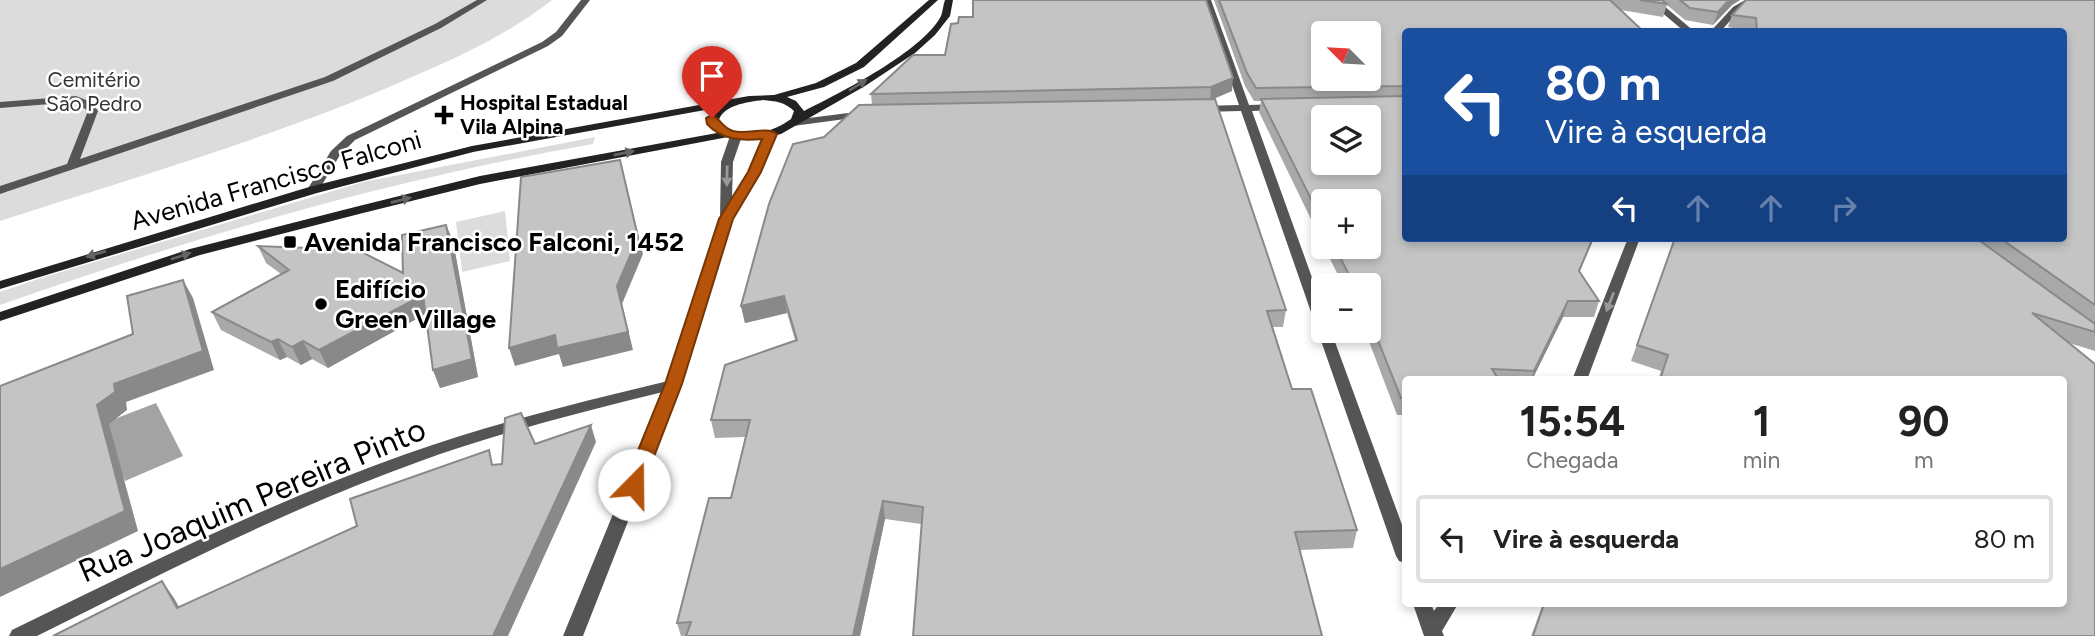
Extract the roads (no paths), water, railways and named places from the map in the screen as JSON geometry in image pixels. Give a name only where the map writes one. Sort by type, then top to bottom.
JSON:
[{"type":"main road","points":[[776,98],[820,85],[860,65],[934,0]]},
{"type":"main road","points":[[771,134],[904,57],[943,20],[949,0]]},
{"type":"main road","name":"Avenida Francisco Falconi","points":[[0,285],[313,190],[472,149],[747,98],[776,98]]},
{"type":"main road","points":[[776,98],[796,105],[799,111],[795,121]]},
{"type":"main road","points":[[732,135],[713,124],[712,118],[716,112],[734,102]]},
{"type":"main road","name":"Avenida Francisco Falconi","points":[[0,317],[195,252],[480,180],[732,135],[771,134]]},
{"type":"street","points":[[0,190],[330,79],[438,26],[483,0]]},
{"type":"street","points":[[313,190],[335,153],[351,138],[545,44],[559,34],[586,0]]},
{"type":"street","points":[[1208,0],[1311,293]]},
{"type":"street","points":[[1651,0],[1686,28]]},
{"type":"street","points":[[1718,28],[1736,9],[1752,0]]},
{"type":"street","points":[[0,105],[76,99],[87,104],[93,111],[71,167]]},
{"type":"street","points":[[1189,109],[1284,107]]},
{"type":"street","points":[[795,121],[872,114]]},
{"type":"street","points":[[573,636],[674,384],[726,219],[755,172],[771,134]]},
{"type":"street","points":[[726,219],[727,162],[732,135]]},
{"type":"street","points":[[1581,376],[1632,242]]},
{"type":"street","points":[[1329,343],[1402,548]]},
{"type":"street","name":"Rua Joaquim Pereira Pinto","points":[[19,636],[164,564],[376,471],[542,417],[674,384]]},
{"type":"street","points":[[1423,607],[1433,633]]},
{"type":"street","points":[[1433,633],[1447,607]]},
{"type":"place","name":"Hospital Estadual Vila Alpina","points":[[444,115]]},
{"type":"place","name":"Avenida Francisco Falconi, 1452","points":[[290,242]]},
{"type":"place","name":"Edifício Green Village","points":[[321,304]]},
{"type":"park label","name":"Cemitério São Pedro","points":[[94,92]]}]
